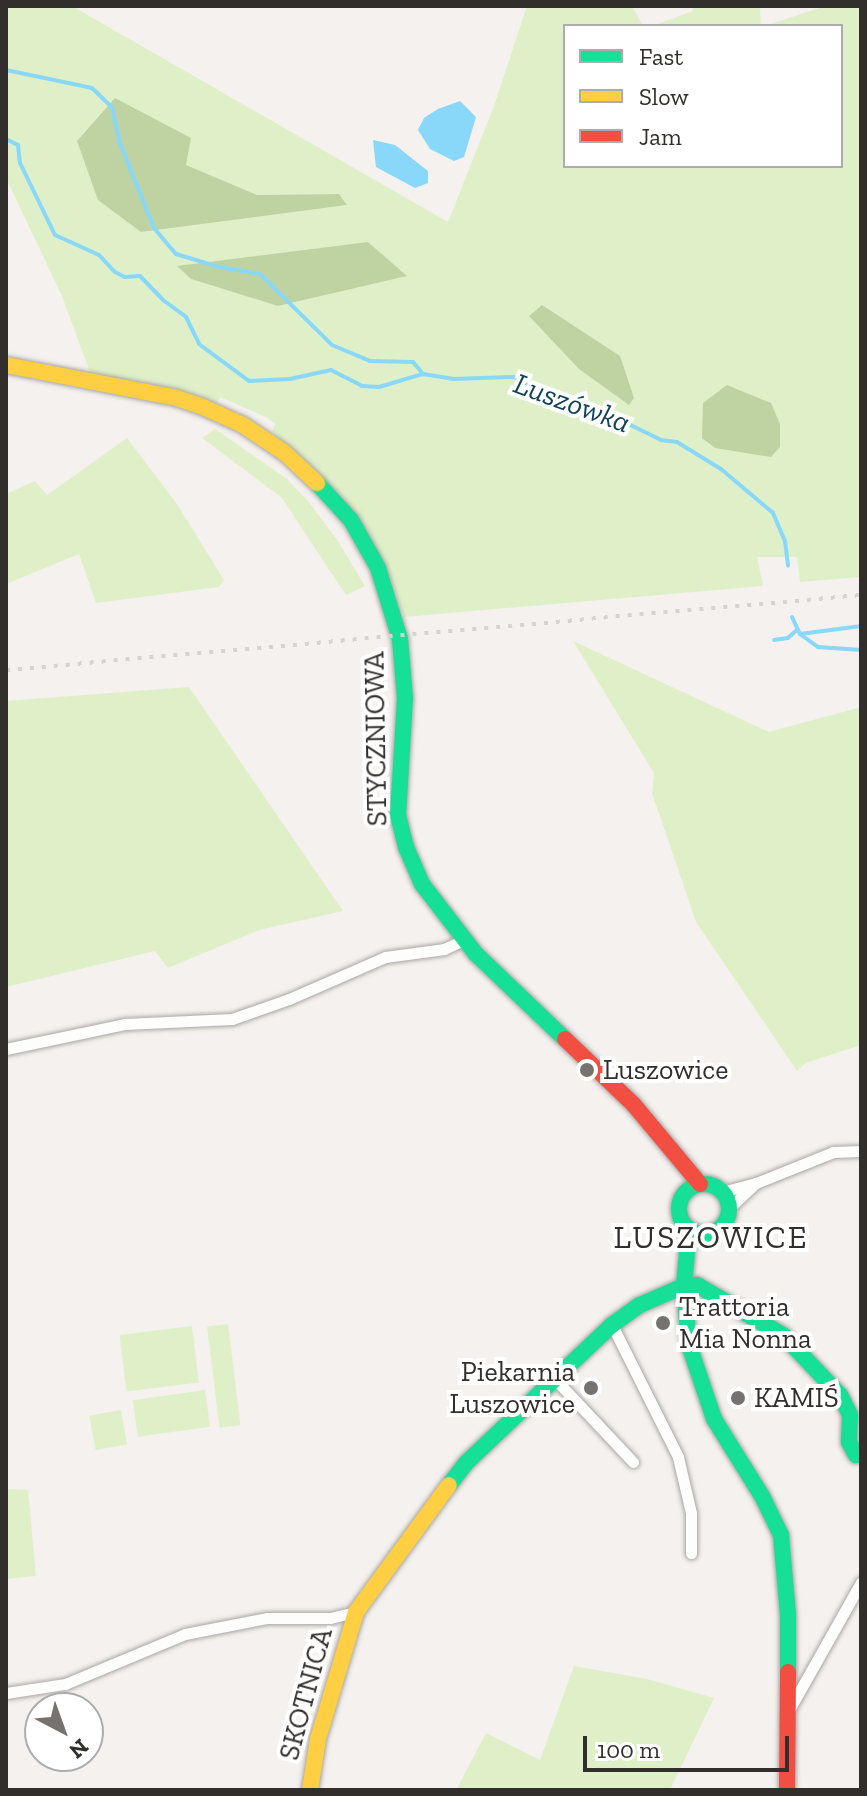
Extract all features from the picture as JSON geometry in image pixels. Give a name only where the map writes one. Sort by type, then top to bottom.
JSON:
[{"type":"street","name":"STYCZNIOWA","points":[[6,365],[177,398],[229,418],[285,453],[331,496],[351,520],[378,568],[402,648],[405,698],[398,782],[401,830],[422,884],[463,940],[634,1105],[676,1157],[693,1188]]},
{"type":"street","points":[[6,1049],[125,1024],[232,1019],[305,993],[385,957],[444,949],[463,940]]},
{"type":"street","points":[[787,1790],[788,1615],[781,1535],[762,1496],[714,1419],[689,1345],[684,1286],[689,1230],[678,1212],[693,1188],[726,1200],[756,1183],[818,1157],[861,1151]]},
{"type":"street","points":[[726,1200],[756,1183]]},
{"type":"street","points":[[687,1268],[708,1235],[720,1230],[727,1220],[726,1200]]},
{"type":"street","points":[[689,1230],[708,1235]]},
{"type":"street","points":[[684,1286],[697,1285],[793,1343],[840,1395],[850,1415],[849,1442],[856,1455]]},
{"type":"street","name":"SKOTNICA","points":[[310,1790],[318,1739],[356,1612],[467,1462],[612,1325],[640,1305],[684,1286]]},
{"type":"street","points":[[612,1325],[678,1457],[691,1513],[691,1553]]},
{"type":"street","points":[[555,1379],[633,1462]]},
{"type":"street","points":[[789,1710],[861,1582]]},
{"type":"street","points":[[6,1693],[65,1684],[185,1634],[267,1618],[330,1618],[356,1612]]},
{"type":"green space","points":[[6,6],[72,6],[448,222],[494,106],[527,6],[632,6],[642,24],[563,24],[563,168],[843,168],[843,24],[770,24],[826,6],[861,6],[861,577],[800,582],[797,557],[757,557],[763,586],[404,617],[388,570],[340,494],[272,432],[275,424],[220,397],[217,403],[91,375],[62,296],[6,178]],"holes":[[[190,138],[185,165],[257,195],[339,194],[347,205],[142,232]],[[368,242],[406,276],[278,306],[191,279]]]},
{"type":"green space","points":[[692,6],[760,6],[761,24],[657,24],[693,11]]},
{"type":"green space","points":[[115,98],[191,138],[186,165],[257,195],[339,194],[347,205],[141,232],[98,200],[77,141]]},
{"type":"green space","points":[[368,242],[407,276],[278,306],[191,279],[177,266]]},
{"type":"green space","points":[[542,305],[620,356],[634,398],[629,405],[579,369],[529,316]]},
{"type":"green space","points":[[727,385],[771,403],[780,424],[780,447],[771,457],[715,448],[702,438],[703,403]]},
{"type":"green space","points":[[215,429],[287,479],[338,541],[365,586],[346,595],[282,498],[202,438]]},
{"type":"green space","points":[[127,438],[177,504],[224,580],[219,587],[96,603],[79,554],[6,584],[6,494],[35,481],[47,495]]},
{"type":"green space","points":[[573,641],[769,732],[861,707],[861,1045],[806,1063],[797,1071],[696,922],[652,793],[654,773]]},
{"type":"green space","points":[[189,687],[343,911],[259,930],[168,968],[155,951],[6,987],[6,701]]},
{"type":"green space","points":[[228,1324],[240,1425],[220,1428],[207,1327]]},
{"type":"green space","points":[[192,1326],[199,1383],[126,1391],[120,1335]]},
{"type":"green space","points":[[205,1390],[210,1427],[138,1437],[133,1400]]},
{"type":"green space","points":[[121,1410],[127,1444],[96,1450],[89,1416]]},
{"type":"green space","points":[[6,1489],[28,1490],[36,1576],[6,1579]]},
{"type":"green space","points":[[574,1666],[647,1679],[714,1698],[670,1790],[456,1790],[486,1733],[540,1760]]},
{"type":"water","points":[[460,101],[476,117],[464,157],[454,161],[430,149],[418,130],[424,118]]},
{"type":"water","points":[[373,140],[395,145],[428,171],[428,183],[415,188],[376,167]]},
{"type":"waterway","name":"Luszówka","points":[[6,70],[92,88],[112,107],[119,141],[154,228],[176,254],[219,267],[260,274],[332,345],[370,361],[413,362],[423,374],[453,379],[514,377],[542,393],[610,415],[661,440],[677,442],[721,469],[773,513],[785,541],[788,566]]},
{"type":"waterway","points":[[6,139],[18,145],[20,163],[55,235],[99,255],[115,272],[125,277],[140,276],[163,300],[186,317],[199,344],[249,381],[290,379],[331,370],[362,386],[379,387],[423,374]]},
{"type":"waterway","points":[[792,617],[800,634],[818,647],[861,650]]},
{"type":"waterway","points":[[800,634],[861,626]]},
{"type":"waterway","points":[[774,640],[788,638],[798,629]]},
{"type":"railway","points":[[6,670],[861,595]]},
{"type":"traffic: fast","points":[[317,483],[351,520],[378,568],[400,639],[405,698],[398,815],[406,847],[422,884],[476,954],[565,1039]]},
{"type":"traffic: fast","points":[[704,1184],[722,1191],[729,1209],[722,1227],[704,1234],[686,1227],[679,1209],[686,1191],[704,1184]]},
{"type":"traffic: fast","points":[[689,1230],[684,1286],[689,1345],[714,1419],[762,1496],[781,1535],[788,1615],[788,1672]]},
{"type":"traffic: fast","points":[[449,1485],[467,1462],[612,1325],[640,1305],[684,1286],[697,1285],[783,1335],[840,1395],[850,1415],[849,1442],[856,1455]]},
{"type":"traffic: slow","points":[[6,365],[177,398],[203,407],[243,425],[285,453],[317,483]]},
{"type":"traffic: slow","points":[[310,1790],[318,1739],[356,1612],[449,1485]]},
{"type":"traffic: jam","points":[[565,1039],[634,1105],[700,1184]]},
{"type":"traffic: jam","points":[[787,1790],[788,1672]]},
{"type":"place","name":"Luszowice","points":[[587,1070]]},
{"type":"place","name":"Trattoria Mia Nonna","points":[[663,1323]]},
{"type":"place","name":"Piekarnia Luszowice","points":[[591,1388]]},
{"type":"place","name":"KAMIŚ","points":[[738,1398]]},
{"type":"district","name":"LUSZOWICE","points":[[711,1237]]}]
